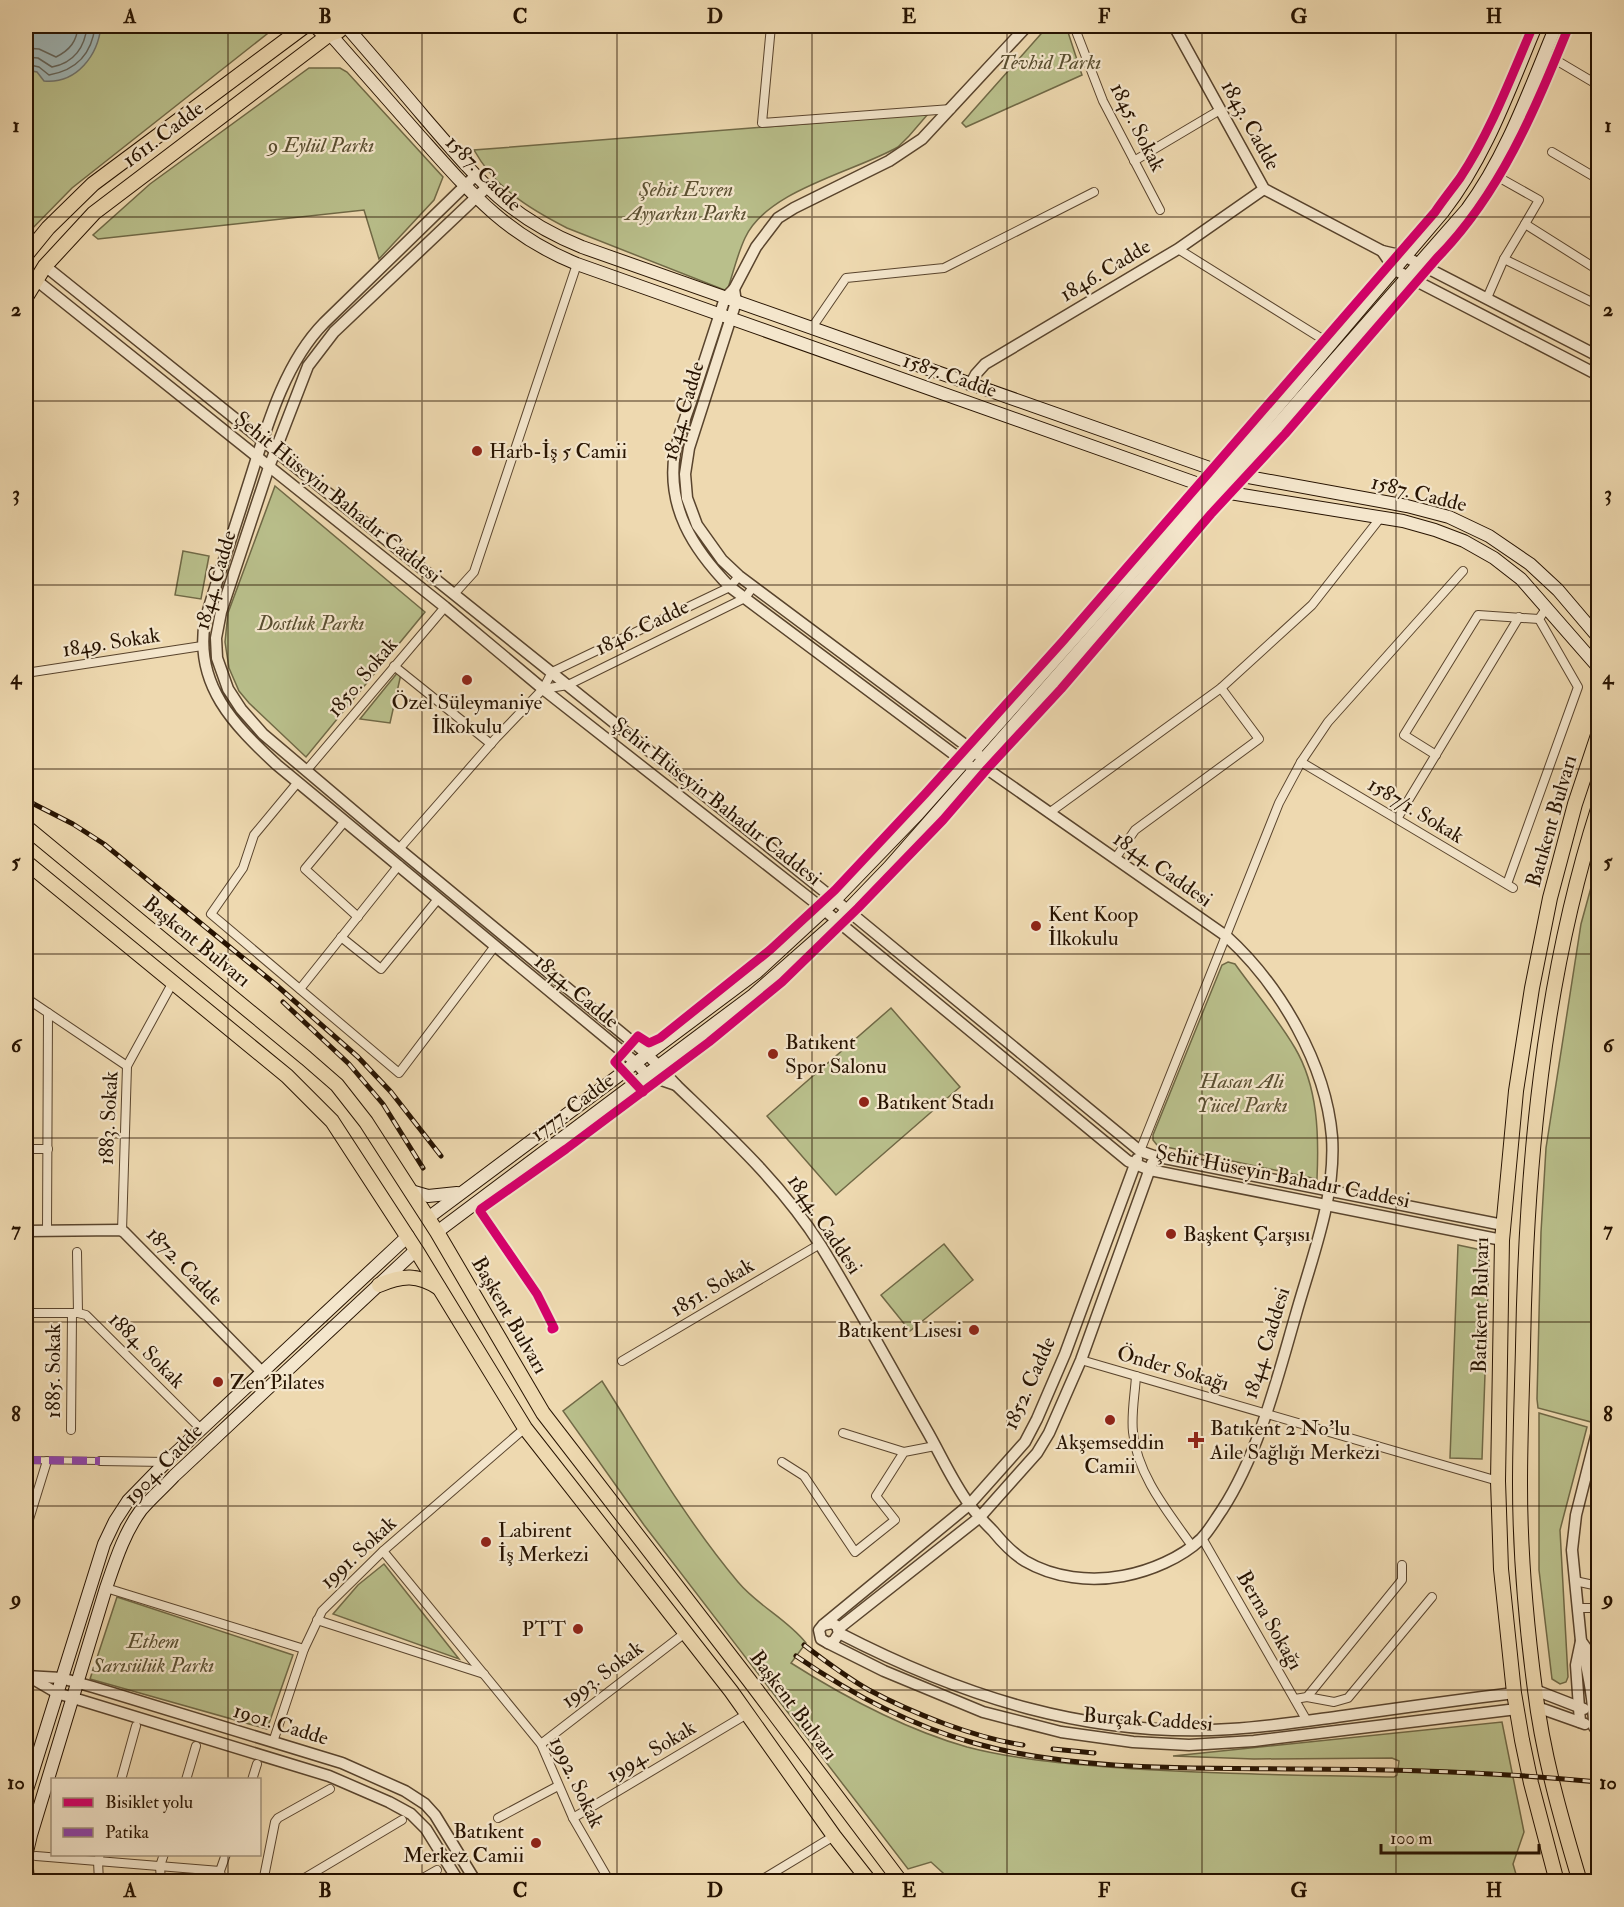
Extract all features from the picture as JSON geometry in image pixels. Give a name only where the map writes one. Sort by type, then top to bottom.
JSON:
[{"type":"main road","name":"1611. Cadde","points":[[26,255],[48,228],[93,184],[305,26]]},
{"type":"main road","points":[[316,26],[321,32],[330,34]]},
{"type":"main road","name":"1611. Cadde","points":[[26,297],[45,266],[75,232],[109,201],[330,34],[345,26]]},
{"type":"main road","name":"1587. Cadde","points":[[345,26],[486,188],[523,217],[568,241],[732,296],[811,328],[1227,474],[1407,506],[1463,523],[1500,542],[1540,572],[1599,637]]},
{"type":"main road","points":[[1536,26],[1554,29]]},
{"type":"main road","name":"1777. Cadde","points":[[428,1218],[756,973],[835,900],[918,814],[964,762],[980,762],[1221,490],[1227,474],[1453,199],[1487,140],[1536,26]]},
{"type":"main road","name":"1777. Cadde","points":[[437,1233],[772,980],[848,911],[910,844],[980,762],[1208,487],[1227,474],[1420,264],[1467,209],[1491,173],[1504,148],[1554,29]]},
{"type":"main road","name":"1587. Cadde","points":[[330,34],[464,187],[519,234],[543,249],[577,264],[1208,487],[1381,517],[1435,530],[1481,550],[1521,579],[1598,665]]},
{"type":"main road","points":[[964,400],[970,385]]},
{"type":"main road","name":"Batıkent Bulvarı","points":[[1557,1881],[1531,1783],[1514,1693],[1501,1569],[1498,1481],[1502,1240],[1516,1091],[1534,976],[1550,898],[1575,804],[1599,735]]},
{"type":"main road","name":"Batıkent Bulvarı","points":[[1580,1881],[1551,1782],[1537,1707],[1523,1571],[1520,1486],[1524,1259],[1539,1094],[1554,991],[1572,904],[1599,808]]},
{"type":"main road","name":"Başkent Bulvarı","points":[[26,827],[330,1079],[357,1109],[428,1218],[543,1413],[901,1881]]},
{"type":"main road","name":"Başkent Bulvarı","points":[[26,862],[301,1088],[324,1111],[417,1250],[525,1428],[747,1714],[834,1836],[870,1881]]},
{"type":"main road","points":[[411,1191],[428,1196],[461,1192]]},
{"type":"main road","points":[[408,1236],[428,1218]]},
{"type":"main road","points":[[417,1250],[437,1233]]},
{"type":"main road","name":"1904. Cadde","points":[[26,1793],[104,1544],[128,1501],[166,1462],[408,1236]]},
{"type":"main road","name":"1904. Cadde","points":[[28,1881],[26,1856],[31,1835],[77,1683],[119,1550],[141,1510],[174,1476],[417,1250]]},
{"type":"main road","points":[[379,1284],[393,1278],[410,1276],[441,1290]]},
{"type":"main road","points":[[1514,1693],[1535,1690]]},
{"type":"main road","points":[[1517,1709],[1537,1707]]},
{"type":"street","points":[[771,26],[762,123],[952,109]]},
{"type":"street","name":"1844. Cadde","points":[[964,762],[730,587],[705,560],[688,536],[678,510],[673,477],[678,442],[732,296],[756,247],[778,218],[907,150],[922,139],[1027,26]]},
{"type":"street","name":"1845. Sokak","points":[[1074,26],[1103,101],[1160,210]]},
{"type":"street","name":"1843. Cadde","points":[[1174,26],[1264,189],[1382,251],[1404,256],[1599,356]]},
{"type":"street","points":[[1544,53],[1599,85]]},
{"type":"street","points":[[1134,161],[1220,110]]},
{"type":"street","points":[[1552,152],[1599,179]]},
{"type":"street","points":[[1487,298],[1504,259],[1539,200],[1491,173]]},
{"type":"street","name":"1844. Cadde","points":[[475,176],[307,341],[288,375],[263,441],[209,606],[202,646],[205,667],[212,687],[247,737],[635,1062],[647,1075],[676,1085]]},
{"type":"street","name":"1844. Cadde","points":[[486,188],[334,332],[316,353],[301,382],[269,467],[221,612],[216,638],[217,651],[224,681],[241,709],[263,734],[647,1054],[676,1085]]},
{"type":"street","name":"1846. Cadde","points":[[970,385],[985,364],[1178,249],[1264,189]]},
{"type":"street","points":[[811,328],[846,278],[944,268],[1094,192]]},
{"type":"street","points":[[1525,225],[1599,270]]},
{"type":"street","points":[[1178,249],[1332,345]]},
{"type":"street","name":"1843. Cadde","points":[[1382,251],[1395,270]]},
{"type":"street","points":[[1504,259],[1599,305]]},
{"type":"street","points":[[454,594],[474,572],[577,264]]},
{"type":"street","name":"Şehit Hüseyin Bahadır Caddesi","points":[[45,266],[835,900],[1140,1151],[1155,1156],[1503,1225]]},
{"type":"street","points":[[1395,270],[1599,375]]},
{"type":"street","name":"Şehit Hüseyin Bahadır Caddesi","points":[[36,280],[445,607],[543,689],[837,921],[1134,1165],[1502,1240]]},
{"type":"street","name":"1844. Cadde","points":[[725,316],[686,461],[685,489],[689,507],[697,525],[717,555],[739,576],[980,762]]},
{"type":"street","points":[[1049,813],[1221,688],[1312,604],[1381,517]]},
{"type":"street","points":[[1140,1151],[1279,803],[1301,762],[1328,722],[1463,571]]},
{"type":"street","name":"1846. Cadde","points":[[552,672],[730,587],[739,576]]},
{"type":"street","name":"1846. Cadde","points":[[543,689],[568,685],[745,598],[753,587]]},
{"type":"street","name":"1850. Sokak","points":[[306,771],[445,607]]},
{"type":"street","points":[[1436,755],[1404,735],[1478,615],[1539,619],[1547,607]]},
{"type":"street","points":[[1397,819],[1519,617]]},
{"type":"street","name":"1587/1. Sokak","points":[[1301,762],[1510,886],[1578,687],[1539,619]]},
{"type":"street","name":"1849. Sokak","points":[[26,673],[202,646]]},
{"type":"street","points":[[394,666],[491,744]]},
{"type":"street","points":[[300,989],[358,917],[395,862],[399,849],[491,744],[543,689],[552,672]]},
{"type":"street","points":[[1115,860],[1135,830],[1259,738],[1221,688]]},
{"type":"street","name":"1844. Caddesi","points":[[676,1085],[766,1174],[820,1244],[969,1505],[1006,1546],[1023,1560],[1044,1569],[1078,1578],[1102,1579],[1141,1572],[1176,1557],[1202,1538],[1239,1482],[1265,1414],[1327,1205],[1330,1191],[1332,1135],[1324,1095],[1312,1060],[1293,1023],[1267,980],[1249,958],[1226,936],[1115,860],[980,762]]},
{"type":"street","points":[[298,782],[254,835],[243,868],[211,914],[399,1073],[495,946]]},
{"type":"street","points":[[345,821],[305,869],[358,917]]},
{"type":"street","points":[[341,937],[381,969],[438,899]]},
{"type":"street","name":"1883. Sokak","points":[[122,1231],[127,1066],[173,982]]},
{"type":"street","points":[[26,998],[127,1066]]},
{"type":"street","points":[[47,1231],[48,1013]]},
{"type":"street","points":[[26,1149],[48,1149]]},
{"type":"street","name":"1852. Cadde","points":[[823,1625],[969,1505],[1022,1446],[1037,1419],[1065,1354],[1140,1151]]},
{"type":"street","name":"1852. Cadde","points":[[839,1631],[980,1517],[1042,1446],[1081,1360],[1155,1156]]},
{"type":"street","name":"1872. Cadde","points":[[26,1231],[122,1231],[262,1372]]},
{"type":"street","name":"1851. Sokak","points":[[622,1361],[820,1244]]},
{"type":"street","name":"1885. Sokak","points":[[71,1430],[77,1252]]},
{"type":"street","points":[[26,1313],[75,1313]]},
{"type":"street","name":"1884. Sokak","points":[[75,1313],[88,1317],[201,1429]]},
{"type":"street","name":"Önder Sokağı","points":[[1081,1360],[1498,1481]]},
{"type":"street","points":[[1136,1376],[1133,1433],[1139,1456],[1155,1493],[1192,1546]]},
{"type":"street","name":"1991. Sokak","points":[[273,1742],[304,1649],[317,1620],[328,1604],[383,1551],[525,1428]]},
{"type":"street","points":[[1537,1707],[1597,1728],[1581,1641],[1572,1535],[1599,1428]]},
{"type":"street","points":[[843,1433],[904,1452],[935,1446]]},
{"type":"street","points":[[782,1462],[804,1476],[855,1552],[895,1520],[876,1496],[904,1452]]},
{"type":"street","points":[[26,1460],[166,1462]]},
{"type":"street","points":[[26,1529],[47,1461]]},
{"type":"street","name":"Berna Sokağı","points":[[1202,1538],[1307,1721]]},
{"type":"street","name":"1992. Sokak","points":[[383,1551],[541,1743],[573,1818],[609,1881]]},
{"type":"street","points":[[1307,1697],[1402,1580],[1402,1565]]},
{"type":"street","points":[[1575,1581],[1599,1586]]},
{"type":"street","points":[[106,1588],[304,1649]]},
{"type":"street","points":[[1295,1699],[1307,1697],[1334,1702],[1348,1698],[1432,1597]]},
{"type":"street","points":[[1579,1608],[1599,1608]]},
{"type":"street","points":[[317,1620],[484,1674]]},
{"type":"street","points":[[832,1623],[839,1631],[837,1639],[828,1643],[819,1636],[819,1630],[823,1625],[832,1623]]},
{"type":"street","name":"Burçak Caddesi","points":[[839,1631],[892,1660],[1006,1704],[1058,1716],[1130,1726],[1186,1730],[1230,1729],[1514,1693]]},
{"type":"street","name":"1993. Sokak","points":[[541,1743],[685,1633]]},
{"type":"street","points":[[1581,1641],[1599,1665]]},
{"type":"street","points":[[1580,1722],[1576,1665],[1581,1641]]},
{"type":"street","name":"Burçak Caddesi","points":[[828,1643],[884,1671],[991,1715],[1061,1732],[1133,1742],[1189,1745],[1254,1741],[1517,1709]]},
{"type":"street","name":"1901. Cadde","points":[[28,1677],[61,1678],[342,1763],[412,1795],[430,1809],[476,1881]]},
{"type":"street","name":"1901. Cadde","points":[[28,1677],[57,1693],[329,1776],[389,1802],[410,1814],[426,1829],[459,1881]]},
{"type":"street","points":[[1535,1690],[1596,1714]]},
{"type":"street","name":"1994. Sokak","points":[[573,1818],[747,1714]]},
{"type":"street","points":[[121,1778],[136,1726]]},
{"type":"street","points":[[186,1778],[196,1746]]},
{"type":"street","points":[[252,1778],[257,1764]]},
{"type":"street","points":[[498,1818],[558,1786]]},
{"type":"street","points":[[263,1881],[275,1822],[278,1818],[330,1789]]},
{"type":"street","points":[[298,1881],[402,1820]]},
{"type":"street","points":[[758,1881],[834,1836]]},
{"type":"street","points":[[36,1856],[99,1858],[220,1871]]},
{"type":"street","points":[[161,1881],[160,1866],[163,1856]]},
{"type":"street","points":[[222,1881],[220,1871],[225,1856]]},
{"type":"street","points":[[99,1858],[99,1881]]},
{"type":"street","points":[[416,1881],[437,1870]]},
{"type":"green space","points":[[26,26],[277,26],[72,188],[26,235]]},
{"type":"green space","name":"Tevhid Parkı","points":[[1048,26],[1066,26],[1082,75],[966,127],[962,123]]},
{"type":"green space","name":"9 Eylül Parkı","points":[[309,68],[340,68],[347,72],[443,177],[434,200],[379,259],[364,210],[98,239],[93,235],[150,184]]},
{"type":"green space","name":"Şehit Evren Ayyarkın Parkı","points":[[928,114],[898,147],[791,195],[756,221],[745,238],[727,291],[553,221],[514,196],[492,176],[474,150]]},
{"type":"green space","name":"Dostluk Parkı","points":[[275,486],[425,612],[306,757],[239,691],[229,668],[225,642],[228,613]]},
{"type":"green space","points":[[183,551],[209,556],[201,599],[175,595]]},
{"type":"green space","points":[[398,672],[401,674],[390,723],[360,719]]},
{"type":"green space","points":[[1598,862],[1598,1393],[1591,1422],[1538,1408],[1537,1399],[1541,1232],[1546,1148],[1581,924]]},
{"type":"green space","name":"Hasan Ali Yücel Parkı","points":[[1228,962],[1235,964],[1288,1037],[1303,1063],[1313,1095],[1317,1128],[1317,1179],[1157,1145],[1153,1140],[1153,1135],[1222,965]]},
{"type":"green space","name":"Batıkent Stadı","points":[[891,1008],[960,1087],[836,1195],[767,1116]]},
{"type":"green space","points":[[944,1244],[973,1280],[910,1331],[881,1295]]},
{"type":"green space","points":[[1458,1245],[1486,1251],[1489,1261],[1482,1459],[1450,1458]]},
{"type":"green space","points":[[602,1381],[667,1484],[719,1558],[746,1591],[806,1643],[791,1663],[854,1700],[898,1722],[944,1740],[984,1751],[1019,1758],[1072,1764],[1214,1773],[1394,1777],[1397,1775],[1399,1761],[1392,1758],[1254,1759],[1173,1756],[1502,1722],[1524,1832],[1513,1864],[1518,1881],[953,1882],[931,1862],[908,1869],[644,1525],[563,1411]]},
{"type":"green space","points":[[1539,1413],[1587,1427],[1560,1530],[1568,1677],[1566,1682],[1560,1684],[1552,1679],[1539,1570]]},
{"type":"green space","points":[[384,1564],[459,1659],[333,1614],[358,1585]]},
{"type":"green space","name":"Ethem Sarısülük Parkı","points":[[117,1597],[293,1655],[267,1729],[90,1679]]},
{"type":"water","points":[[26,26],[101,26],[95,47],[84,66],[66,78],[44,81],[37,72],[26,70]]},
{"type":"railway","points":[[26,800],[73,824],[104,844],[275,984],[358,1057],[391,1092],[441,1156]]},
{"type":"railway","points":[[283,1002],[349,1064],[383,1104],[423,1168]]},
{"type":"railway","points":[[804,1645],[860,1685],[886,1699],[944,1724],[985,1737],[1023,1745]]},
{"type":"railway","points":[[796,1656],[838,1683],[904,1718],[974,1743],[1052,1759],[1175,1768],[1446,1772],[1598,1782]]},
{"type":"railway","points":[[1053,1749],[1094,1753]]},
{"type":"marked path","points":[[26,1460],[100,1461]]},
{"type":"cycle path","points":[[643,1092],[615,1062],[638,1036],[649,1043],[660,1038],[770,950],[835,890],[1063,641],[1435,212],[1460,178],[1481,142],[1533,26]]},
{"type":"cycle path","points":[[552,1329],[554,1328],[537,1294],[480,1211],[481,1209],[566,1149],[709,1042],[782,982],[943,820],[1061,689],[1211,514],[1285,434],[1460,233],[1480,206],[1514,149],[1569,26]]},
{"type":"place","name":"Harb-İş 5 Camii","points":[[477,451]]},
{"type":"place","name":"Özel Süleymaniye İlkokulu","points":[[467,680]]},
{"type":"place","name":"Kent Koop İlkokulu","points":[[1036,926]]},
{"type":"place","name":"Batıkent Spor Salonu","points":[[773,1054]]},
{"type":"place","name":"Batıkent Stadı","points":[[864,1102]]},
{"type":"place","name":"Başkent Çarşısı","points":[[1171,1234]]},
{"type":"place","name":"Batıkent Lisesi","points":[[974,1330]]},
{"type":"place","name":"Zen Pilates","points":[[218,1382]]},
{"type":"place","name":"Akşemseddin Camii","points":[[1110,1420]]},
{"type":"place","name":"Batıkent 2 No'lu Aile Sağlığı Merkezi","points":[[1196,1440]]},
{"type":"place","name":"Labirent İş Merkezi","points":[[486,1542]]},
{"type":"place","name":"PTT","points":[[578,1629]]},
{"type":"place","name":"Batıkent Merkez Camii","points":[[536,1843]]}]
